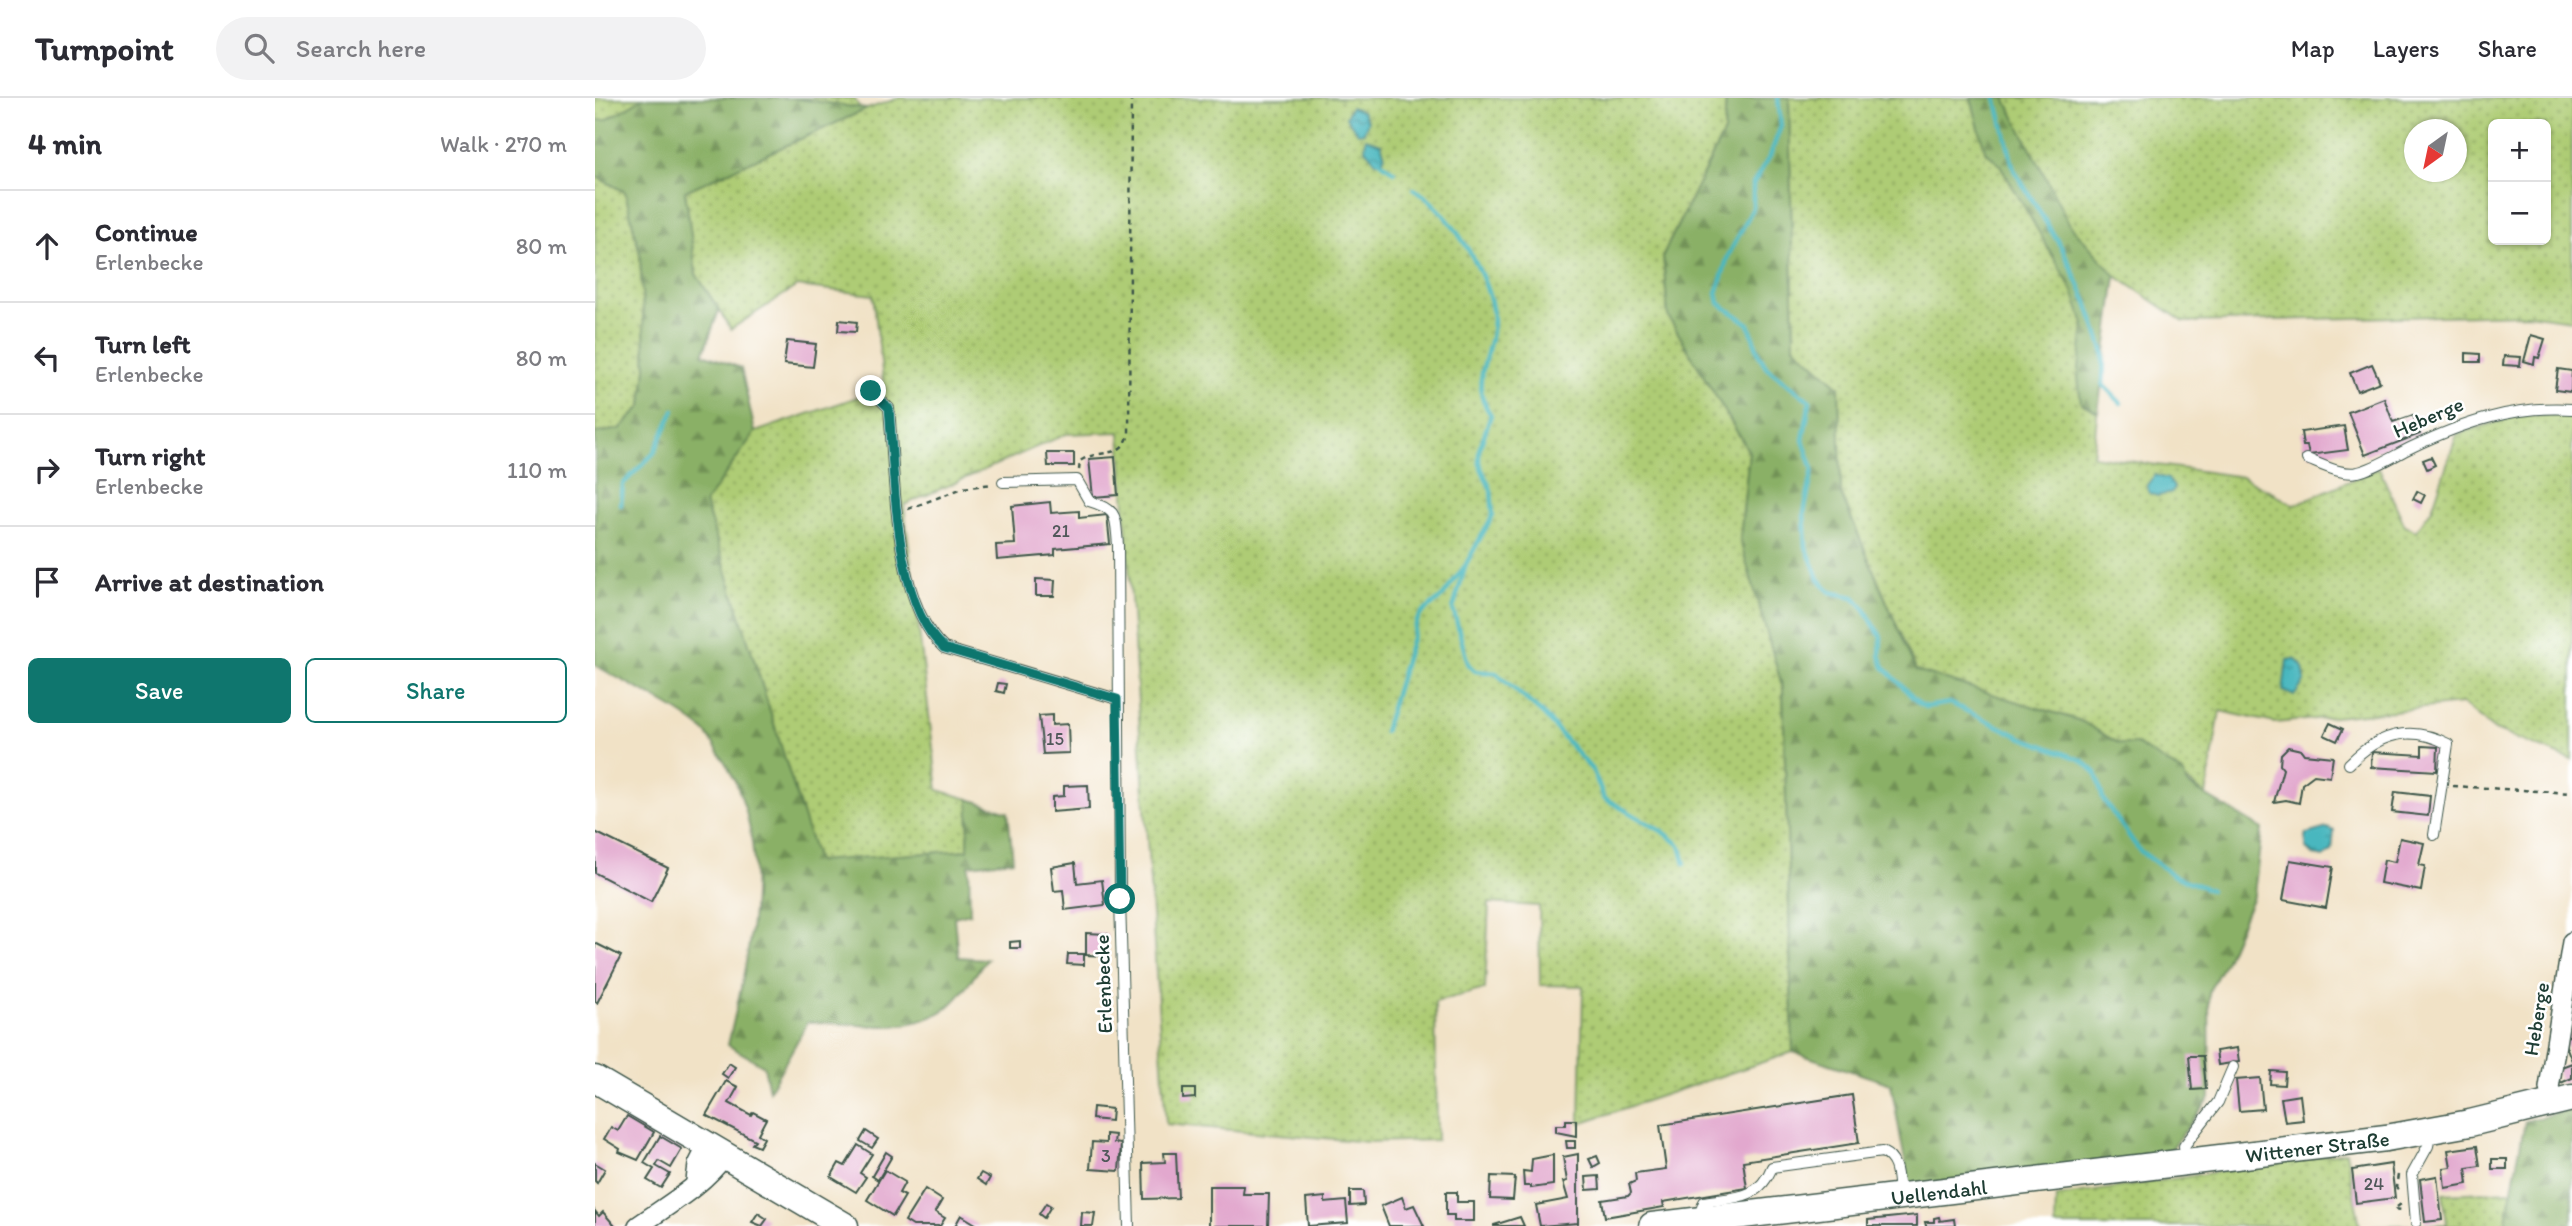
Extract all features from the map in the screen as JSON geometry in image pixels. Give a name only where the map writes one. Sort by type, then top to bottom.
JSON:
[{"type":"main road","points":[[595,1079],[845,1226]]},
{"type":"main road","name":"Wittener Straße","points":[[2060,1177],[2431,1131],[2563,1101]]},
{"type":"main road","name":"Uellendahl","points":[[1651,1226],[1698,1219],[1787,1215],[1899,1195],[2060,1177]]},
{"type":"street","name":"Heberge","points":[[2563,1101],[2549,1088],[2572,942]]},
{"type":"street","points":[[646,1223],[696,1181],[698,1165],[716,1150]]},
{"type":"lane","points":[[871,391],[889,408],[899,537],[915,604],[929,635],[944,648],[1117,699]]},
{"type":"lane","name":"Heberge","points":[[2307,459],[2329,468],[2356,473],[2446,430],[2483,418],[2539,407],[2572,409]]},
{"type":"lane","points":[[1003,482],[1077,480]]},
{"type":"lane","name":"Erlenbecke","points":[[1077,480],[1089,501],[1108,507],[1115,513],[1118,544],[1117,699],[1129,1226]]},
{"type":"lane","points":[[2349,764],[2366,747],[2395,735],[2426,732],[2448,744],[2434,835]]},
{"type":"lane","points":[[2186,1161],[2184,1146],[2218,1102],[2233,1067]]},
{"type":"lane","points":[[2416,1222],[2412,1175],[2428,1146],[2431,1131]]},
{"type":"lane","points":[[1698,1219],[1705,1202],[1748,1195],[1765,1183],[1772,1167],[1882,1152],[1890,1156],[1896,1164],[1899,1195]]},
{"type":"path","points":[[1077,480],[1080,461],[1086,456],[1118,452],[1127,443],[1129,434],[1131,98]]},
{"type":"path","points":[[898,512],[963,488],[1003,482]]},
{"type":"path","points":[[2442,786],[2572,793]]},
{"type":"green space","points":[[595,98],[643,98],[606,120],[595,120]]},
{"type":"green space","points":[[643,98],[792,98],[867,109],[685,191],[696,274],[719,310],[703,354],[741,368],[755,432],[705,503],[817,861],[968,850],[969,799],[1008,812],[1013,860],[969,865],[970,913],[954,917],[958,957],[987,959],[960,995],[941,1012],[909,1024],[876,1026],[808,1022],[769,1091],[764,1066],[728,1045],[744,972],[754,897],[754,860],[749,823],[738,788],[720,754],[701,728],[595,665],[595,433],[620,429],[642,406],[646,368],[640,254],[625,192],[595,176],[595,120],[606,120]]},
{"type":"green space","points":[[792,98],[854,98],[860,108]]},
{"type":"green space","points":[[899,98],[1726,98],[1724,132],[1663,255],[1668,316],[1749,452],[1740,540],[1783,689],[1793,1052],[1580,1123],[1583,986],[1540,985],[1539,906],[1489,903],[1485,989],[1435,1002],[1437,1140],[1368,1142],[1166,1124],[1120,432],[1066,434],[904,505],[938,790],[969,799],[968,850],[817,862],[705,503],[755,432],[884,388],[873,295],[797,286],[731,329],[696,274],[685,191],[867,109]]},
{"type":"green space","points":[[1726,98],[1789,98],[1794,346],[1839,386],[1841,494],[1916,671],[2081,721],[2120,744],[2136,744],[2183,773],[2187,784],[2262,829],[2254,894],[2225,962],[2209,991],[2210,1098],[2166,1156],[1910,1189],[1891,1084],[1793,1052],[1783,689],[1740,540],[1749,452],[1668,316],[1663,255],[1724,132]]},
{"type":"green space","points":[[1789,98],[2572,98],[2572,320],[2528,314],[2184,322],[2116,276],[2103,355],[2093,456],[2243,477],[2294,505],[2379,468],[2405,526],[2416,531],[2432,509],[2457,434],[2518,416],[2572,415],[2572,760],[2495,730],[2462,704],[2275,723],[2220,711],[2206,795],[2137,744],[2120,744],[2081,721],[1916,671],[1841,494],[1839,386],[1794,346]]},
{"type":"green space","points":[[1971,98],[2005,98],[2070,225],[2116,276],[2098,412],[2081,403],[2078,378],[2084,324],[2073,291],[2000,165],[1985,151]]},
{"type":"green space","points":[[595,176],[625,192],[640,254],[646,368],[642,406],[620,429],[598,433],[595,433]]},
{"type":"green space","points":[[2572,1110],[2572,1226],[2505,1226],[2525,1121]]},
{"type":"green space","points":[[2346,1152],[2360,1226],[2055,1226],[2056,1197]]},
{"type":"green space","points":[[2512,1191],[2505,1226],[2371,1226],[2447,1224],[2443,1194]]},
{"type":"water","points":[[1351,107],[1362,111],[1368,122],[1364,132],[1358,133],[1346,117]]},
{"type":"water","points":[[1366,138],[1381,144],[1385,156],[1381,162],[1376,162],[1365,149]]},
{"type":"water","points":[[2155,475],[2168,479],[2174,487],[2172,493],[2157,496],[2149,493],[2147,485]]},
{"type":"water","points":[[2294,659],[2303,668],[2305,681],[2294,696],[2283,691],[2287,660]]},
{"type":"water","points":[[2327,828],[2334,831],[2332,851],[2324,857],[2313,855],[2306,849],[2306,834]]},
{"type":"building","points":[[839,320],[857,322],[856,332],[838,331]]},
{"type":"building","points":[[2531,335],[2545,339],[2539,358],[2535,357],[2534,364],[2524,361]]},
{"type":"building","points":[[787,341],[816,344],[813,367],[784,364]]},
{"type":"building","points":[[2466,353],[2480,354],[2480,362],[2466,362]]},
{"type":"building","points":[[2504,356],[2521,357],[2520,366],[2503,365]]},
{"type":"building","points":[[2372,364],[2380,382],[2357,391],[2350,373]]},
{"type":"building","points":[[2558,369],[2572,371],[2571,392],[2555,390]]},
{"type":"building","points":[[2384,398],[2393,422],[2413,415],[2420,434],[2365,455],[2348,412]]},
{"type":"building","points":[[2344,426],[2348,450],[2309,455],[2307,446],[2303,446],[2301,432]]},
{"type":"building","points":[[1047,453],[1074,453],[1074,466],[1048,466]]},
{"type":"building","points":[[1115,457],[1118,495],[1093,497],[1089,459]]},
{"type":"building","points":[[2431,457],[2435,465],[2427,469],[2423,460]]},
{"type":"building","points":[[2417,491],[2425,495],[2421,503],[2413,499]]},
{"type":"building","points":[[1050,502],[1051,513],[1079,511],[1079,518],[1107,515],[1110,544],[1055,549],[1055,555],[997,560],[996,545],[1015,544],[1012,506]]},
{"type":"building","points":[[1036,579],[1055,580],[1054,596],[1036,596]]},
{"type":"building","points":[[998,683],[1006,684],[1004,693],[996,691]]},
{"type":"building","points":[[1052,715],[1052,725],[1068,724],[1069,753],[1043,754],[1039,716]]},
{"type":"building","points":[[2330,723],[2343,729],[2337,741],[2324,735]]},
{"type":"building","points":[[2422,746],[2438,747],[2437,771],[2371,767],[2372,752],[2422,755]]},
{"type":"building","points":[[2288,747],[2301,750],[2304,754],[2333,757],[2330,777],[2314,775],[2302,784],[2299,803],[2286,800],[2274,802],[2283,769],[2280,765],[2281,754]]},
{"type":"building","points":[[1088,785],[1089,809],[1052,812],[1052,797],[1064,796],[1064,786]]},
{"type":"building","points":[[2395,792],[2430,796],[2428,816],[2392,812]]},
{"type":"building","points":[[595,832],[668,868],[651,902],[595,873]]},
{"type":"building","points":[[2400,838],[2424,843],[2419,865],[2425,866],[2421,891],[2380,883],[2384,860],[2395,862]]},
{"type":"building","points":[[2290,860],[2333,867],[2326,908],[2283,900]]},
{"type":"building","points":[[1075,863],[1077,883],[1102,880],[1105,905],[1065,910],[1063,890],[1054,891],[1051,867]]},
{"type":"building","points":[[1086,933],[1107,934],[1106,956],[1086,955]]},
{"type":"building","points":[[1020,941],[1020,948],[1010,948],[1010,942]]},
{"type":"building","points":[[595,943],[621,956],[597,1003],[595,1001]]},
{"type":"building","points":[[1068,954],[1084,954],[1084,965],[1067,964]]},
{"type":"building","points":[[2572,1035],[2572,1061],[2563,1038]]},
{"type":"building","points":[[2237,1048],[2239,1062],[2218,1065],[2216,1051]]},
{"type":"building","points":[[2189,1056],[2203,1056],[2206,1089],[2192,1090]]},
{"type":"building","points":[[729,1063],[735,1067],[728,1078],[722,1074]]},
{"type":"building","points":[[2572,1063],[2572,1078],[2561,1083],[2556,1069]]},
{"type":"building","points":[[2271,1071],[2285,1072],[2284,1085],[2270,1084]]},
{"type":"building","points":[[2260,1078],[2263,1109],[2239,1111],[2236,1080]]},
{"type":"building","points":[[726,1081],[738,1087],[729,1103],[751,1115],[753,1112],[766,1119],[758,1134],[764,1138],[759,1147],[752,1144],[755,1140],[706,1115]]},
{"type":"building","points":[[1183,1089],[1195,1089],[1195,1098],[1183,1099]]},
{"type":"building","points":[[1852,1095],[1859,1143],[1743,1161],[1747,1188],[1663,1202],[1664,1207],[1605,1217],[1602,1200],[1628,1196],[1631,1193],[1629,1184],[1636,1181],[1635,1173],[1666,1169],[1660,1125]]},
{"type":"building","points":[[2300,1095],[2303,1120],[2285,1122],[2281,1098]]},
{"type":"building","points":[[1093,1107],[1112,1109],[1111,1121],[1092,1119]]},
{"type":"building","points":[[627,1116],[654,1132],[638,1160],[619,1152],[620,1149],[604,1139],[611,1127],[618,1131]]},
{"type":"building","points":[[1566,1120],[1576,1120],[1576,1136],[1556,1132],[1556,1125],[1566,1125]]},
{"type":"building","points":[[866,1131],[878,1139],[872,1148],[860,1141]]},
{"type":"building","points":[[1106,1134],[1115,1135],[1114,1143],[1121,1144],[1119,1171],[1090,1169],[1092,1142],[1106,1143]]},
{"type":"building","points":[[660,1136],[682,1149],[671,1168],[659,1161],[656,1166],[670,1174],[661,1188],[647,1180],[654,1169],[644,1163]]},
{"type":"building","points":[[1566,1141],[1575,1141],[1575,1148],[1567,1148]]},
{"type":"building","points":[[858,1145],[872,1154],[860,1173],[866,1177],[856,1192],[831,1177],[839,1163],[845,1166]]},
{"type":"building","points":[[2477,1146],[2480,1166],[2466,1168],[2468,1184],[2445,1188],[2443,1168],[2451,1167],[2448,1150]]},
{"type":"building","points":[[886,1152],[892,1156],[878,1180],[872,1176]]},
{"type":"building","points":[[1164,1153],[1176,1153],[1178,1198],[1144,1199],[1143,1163],[1165,1162]]},
{"type":"building","points":[[1578,1154],[1578,1223],[1540,1226],[1536,1205],[1568,1199],[1563,1182],[1567,1181],[1563,1157]]},
{"type":"building","points":[[1553,1155],[1553,1185],[1531,1188],[1524,1186],[1523,1171],[1531,1172],[1532,1159]]},
{"type":"building","points":[[1597,1156],[1600,1163],[1593,1167],[1589,1159]]},
{"type":"building","points":[[2492,1159],[2507,1159],[2507,1169],[2492,1169]]},
{"type":"building","points":[[595,1163],[605,1169],[597,1183],[595,1181]]},
{"type":"building","points":[[2391,1164],[2395,1198],[2356,1203],[2352,1170]]},
{"type":"building","points":[[885,1170],[905,1182],[899,1193],[905,1196],[893,1216],[867,1200]]},
{"type":"building","points":[[981,1173],[990,1178],[986,1185],[977,1179]]},
{"type":"building","points":[[1491,1176],[1515,1177],[1513,1200],[1490,1199]]},
{"type":"building","points":[[1599,1176],[1600,1189],[1587,1190],[1586,1177]]},
{"type":"building","points":[[2437,1176],[2442,1220],[2425,1222],[2420,1179]]},
{"type":"building","points":[[1209,1186],[1244,1186],[1243,1194],[1269,1194],[1268,1226],[1209,1226]]},
{"type":"building","points":[[925,1189],[942,1200],[935,1212],[945,1218],[940,1226],[913,1226],[905,1221]]},
{"type":"building","points":[[1350,1191],[1363,1191],[1364,1205],[1350,1206]]},
{"type":"building","points":[[1446,1192],[1457,1192],[1457,1202],[1474,1202],[1474,1221],[1454,1221],[1454,1215],[1446,1215]]},
{"type":"building","points":[[1325,1197],[1325,1203],[1346,1201],[1348,1223],[1308,1226],[1306,1199]]},
{"type":"building","points":[[1402,1197],[1406,1208],[1414,1205],[1424,1226],[1389,1226],[1381,1206]]},
{"type":"building","points":[[1046,1203],[1051,1206],[1044,1218],[1039,1214]]},
{"type":"building","points":[[595,1211],[599,1216],[603,1212],[615,1226],[595,1226]]},
{"type":"building","points":[[1082,1212],[1095,1213],[1093,1226],[1081,1226]]},
{"type":"building","points":[[758,1213],[767,1219],[762,1226],[752,1222]]},
{"type":"building","points":[[961,1215],[979,1226],[955,1226]]},
{"type":"building","points":[[1917,1215],[1917,1226],[1868,1226],[1868,1220]]},
{"type":"building","points":[[1520,1217],[1524,1226],[1494,1226],[1494,1225]]},
{"type":"building","points":[[1939,1217],[1940,1221],[1954,1219],[1955,1226],[1926,1226],[1925,1222],[1934,1222],[1934,1218]]},
{"type":"waterway","points":[[1778,98],[1781,126],[1770,156],[1753,184],[1753,208],[1728,256],[1717,293],[1719,303],[1749,324],[1759,355],[1767,368],[1810,401],[1803,440],[1813,469],[1804,513],[1806,547],[1819,579],[1830,592],[1854,597],[1864,608],[1881,637],[1880,655],[1884,667],[1918,703],[1925,707],[1950,703],[2023,738],[2082,760],[2096,773],[2103,799],[2139,850],[2174,876],[2211,890]]},
{"type":"waterway","points":[[1996,98],[2014,170],[2063,250],[2087,302],[2104,353],[2103,385],[2121,403]]},
{"type":"waterway","points":[[1381,162],[1394,172]]},
{"type":"waterway","points":[[1414,189],[1441,211],[1466,246],[1485,284],[1493,318],[1481,379],[1484,402],[1491,415],[1479,450],[1479,463],[1491,490],[1493,515],[1466,564],[1453,609],[1468,664],[1475,671],[1496,673],[1544,715],[1593,771],[1604,798],[1665,833],[1680,845],[1685,864]]},
{"type":"waterway","points":[[621,505],[623,484],[654,453],[674,410]]},
{"type":"waterway","points":[[1384,732],[1417,621],[1421,614],[1443,596],[1464,567]]},
{"type":"route","points":[[871,391],[889,408],[899,537],[915,604],[929,635],[944,648],[1117,699],[1120,899]]}]
